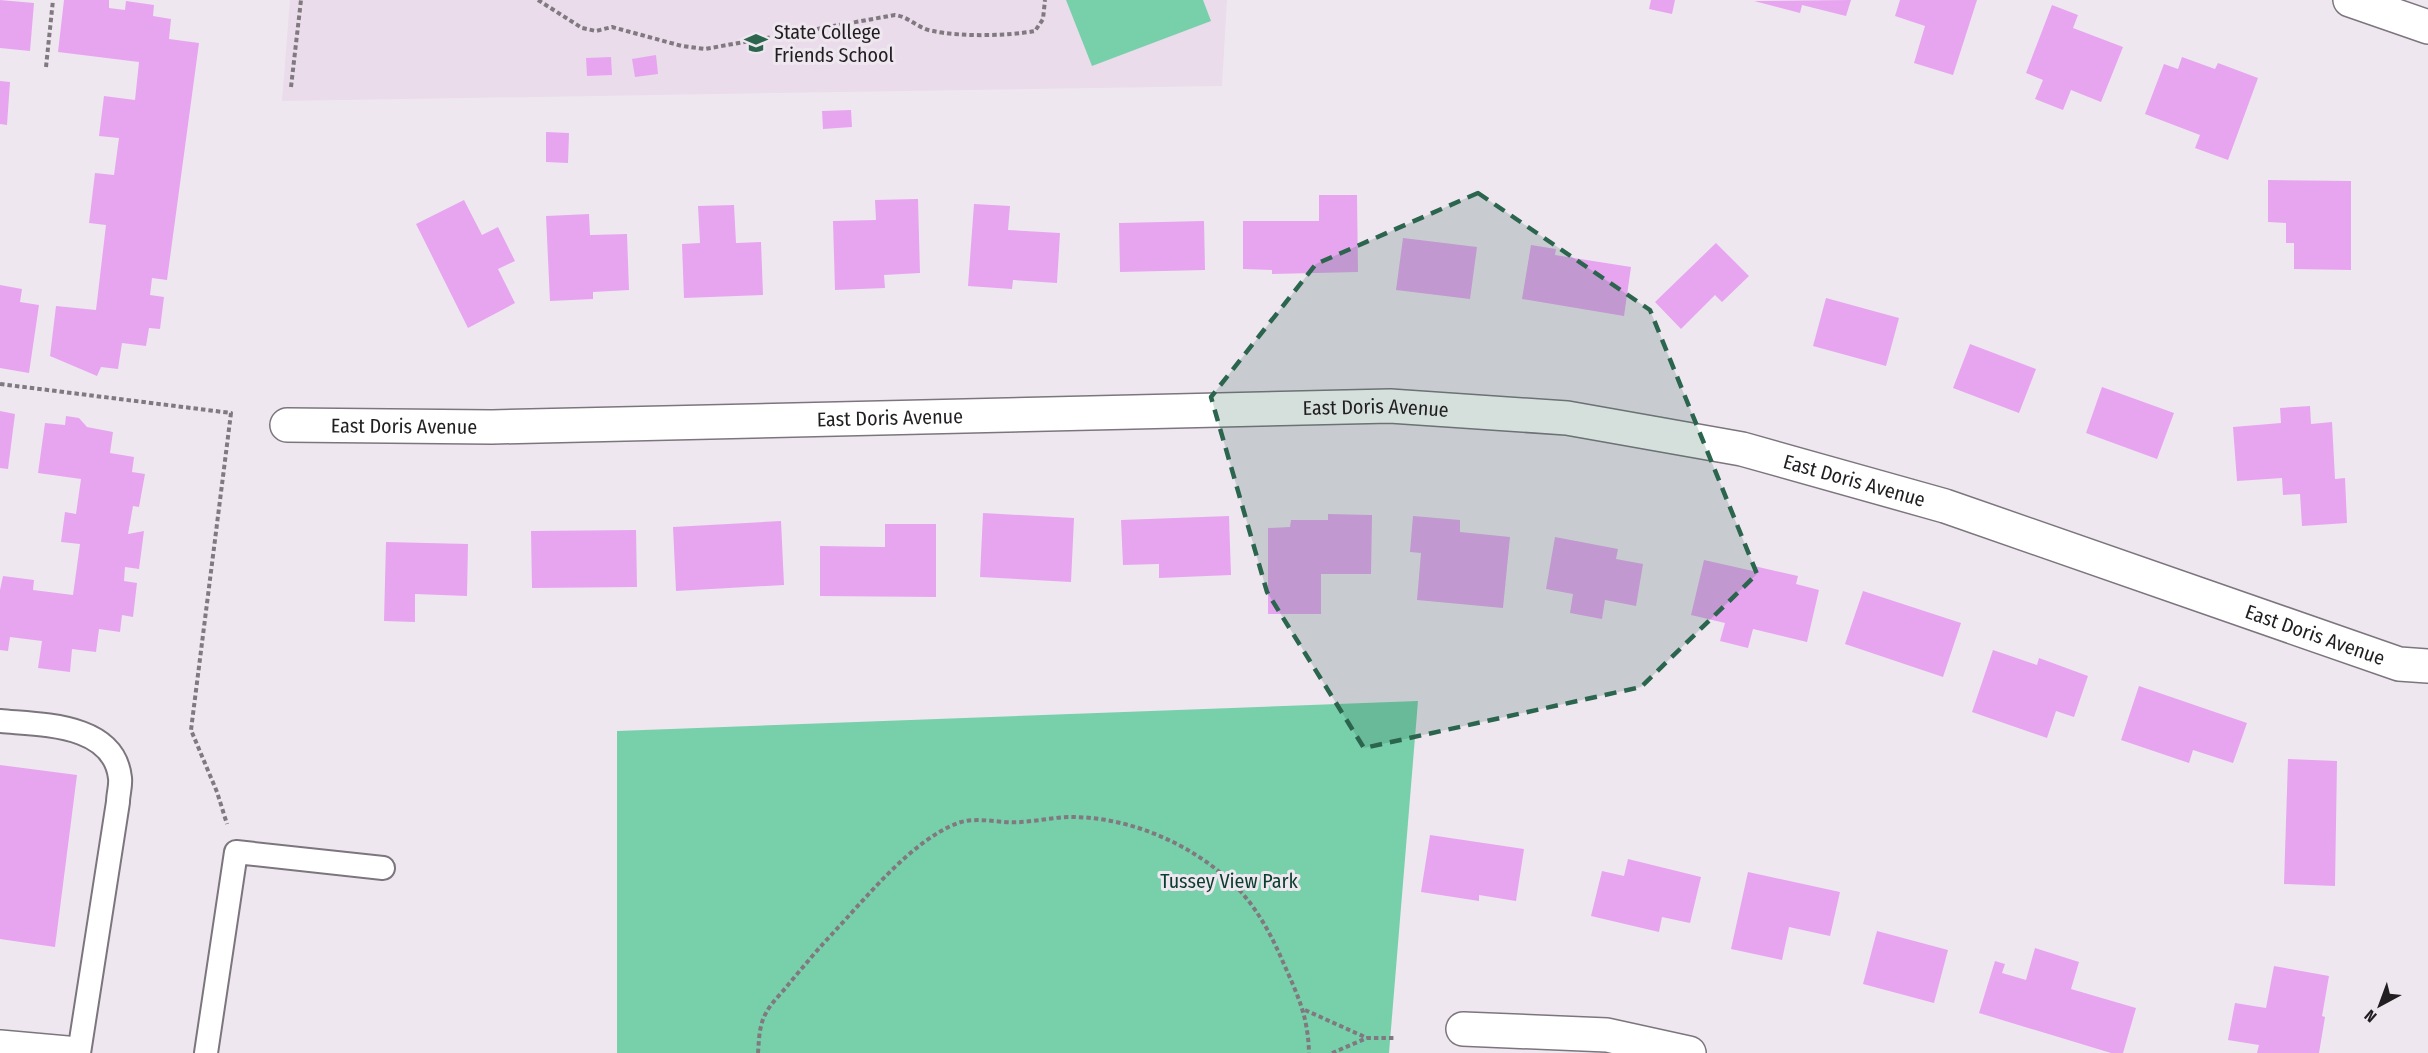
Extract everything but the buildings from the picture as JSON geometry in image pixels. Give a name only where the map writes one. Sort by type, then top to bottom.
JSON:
[{"type":"street","points":[[2350,0],[2428,27]]},
{"type":"street","name":"East Doris Avenue","points":[[287,425],[492,427],[1390,406],[1567,418],[1742,449],[1945,506],[2399,664],[2428,666]]},
{"type":"street","points":[[1463,1029],[1607,1035],[1689,1053]]},
{"type":"street","points":[[0,1047],[67,1053]]},
{"type":"lane","points":[[0,721],[79,732],[104,747],[116,763],[120,780],[118,802],[79,1053]]},
{"type":"lane","points":[[206,1053],[236,852],[383,868]]},
{"type":"path","points":[[46,67],[53,0]]},
{"type":"path","points":[[291,87],[301,0]]},
{"type":"path","points":[[538,0],[582,28],[596,31],[612,27],[681,46],[705,49],[895,15],[907,17],[919,27],[933,32],[1011,35],[1035,31],[1043,20],[1045,0]]},
{"type":"path","points":[[0,384],[231,413],[191,730],[217,792],[236,852]]},
{"type":"path","points":[[758,1053],[765,1013],[825,942],[884,879],[932,836],[960,822],[973,820],[1018,822],[1071,817],[1125,824],[1175,844],[1207,862],[1233,883],[1255,910],[1276,947],[1304,1010],[1309,1053]]},
{"type":"path","points":[[1304,1010],[1367,1038]]},
{"type":"path","points":[[1332,1053],[1367,1038],[1395,1038]]},
{"type":"highlighted area","points":[[1478,193],[1650,310],[1757,574],[1641,687],[1364,748],[1267,592],[1211,397],[1316,264]]},
{"type":"shaded area","name":"State College Friends School","points":[[290,0],[1227,0],[1222,86],[282,101]]},
{"type":"green space","points":[[1066,0],[1203,0],[1211,21],[1092,66]]},
{"type":"green space","name":"Tussey View Park","points":[[1418,701],[1389,1053],[617,1053],[617,731]]},
{"type":"place","name":"State College Friends School","points":[[756,43]]}]
